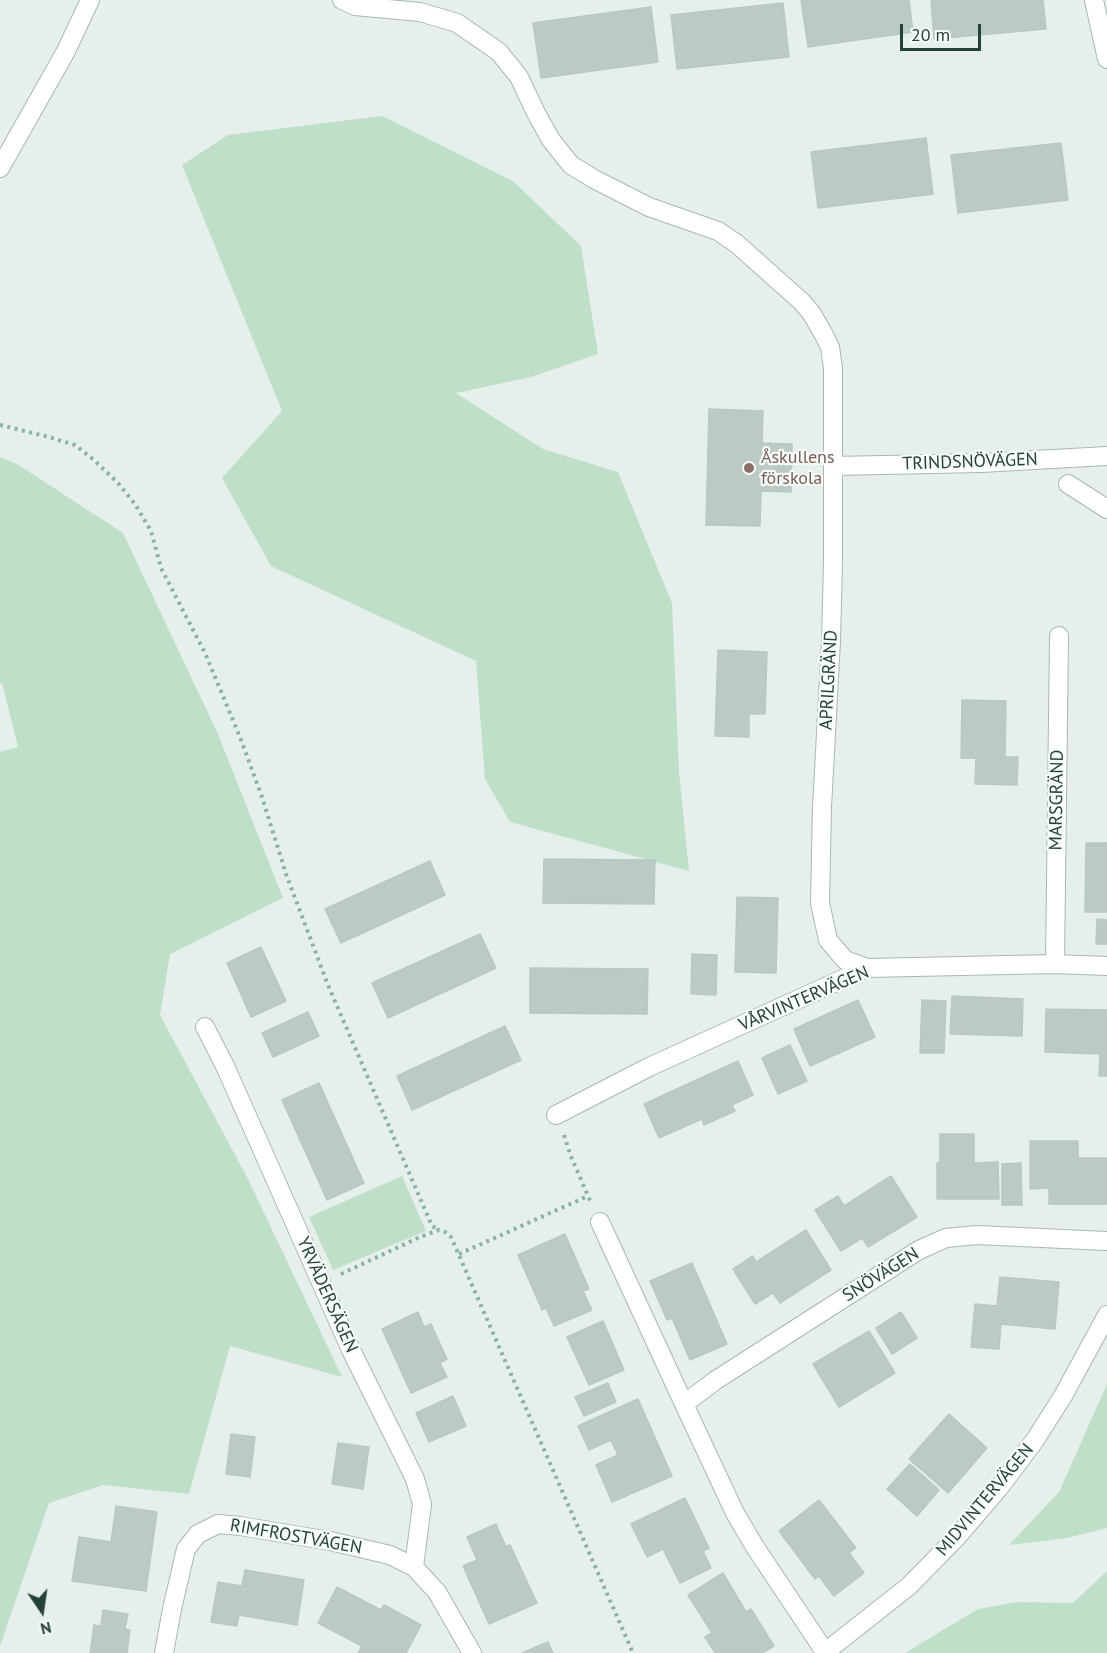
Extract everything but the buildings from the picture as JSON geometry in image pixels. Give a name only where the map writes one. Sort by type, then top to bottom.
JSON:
[{"type":"street","points":[[0,168],[66,51],[90,0]]},
{"type":"street","name":"APRILGRÄND","points":[[342,0],[355,6],[420,12],[457,23],[499,52],[519,76],[551,141],[571,165],[649,207],[718,231],[737,244],[802,302],[812,314],[830,347],[833,368],[831,641],[822,807],[820,903],[828,940],[845,960],[867,968]]},
{"type":"street","points":[[1094,0],[1107,59]]},
{"type":"street","name":"TRINDSNÖVÄGEN","points":[[833,466],[1004,462],[1107,456]]},
{"type":"street","points":[[1068,484],[1107,508]]},
{"type":"street","name":"MARSGRÄND","points":[[1055,964],[1059,636]]},
{"type":"street","name":"VÅRVINTERVÄGEN","points":[[556,1115],[649,1067],[867,968],[1055,964],[1107,966]]},
{"type":"street","name":"YRVÄDERSÄGEN","points":[[205,1027],[225,1066],[351,1350],[415,1479],[422,1504],[414,1568]]},
{"type":"street","points":[[600,1222],[735,1513],[824,1653]]},
{"type":"street","name":"SNÖVÄGEN","points":[[684,1404],[716,1380],[919,1250],[946,1238],[977,1235],[1107,1241]]},
{"type":"street","name":"MIDVINTERVÄGEN","points":[[824,1653],[909,1586],[957,1537],[999,1488],[1035,1440],[1063,1396],[1095,1341],[1107,1315]]},
{"type":"street","name":"RIMFROSTVÄGEN","points":[[164,1653],[186,1549],[198,1534],[218,1524],[330,1541],[390,1555],[414,1568],[437,1592],[472,1653]]},
{"type":"path","points":[[0,425],[75,445],[118,483],[135,504],[151,531],[161,568],[205,653],[240,737],[265,805],[286,874],[328,985],[432,1226],[451,1237],[459,1254],[633,1653]]},
{"type":"path","points":[[556,1115],[600,1222]]},
{"type":"path","points":[[459,1254],[588,1196]]},
{"type":"path","points":[[322,1282],[439,1230]]},
{"type":"green space","points":[[382,116],[513,181],[581,246],[598,354],[531,377],[456,393],[543,449],[618,472],[672,603],[679,772],[689,871],[510,822],[485,779],[476,661],[271,566],[222,478],[282,411],[182,165],[228,135]]},
{"type":"green space","points":[[0,457],[17,464],[123,533],[218,734],[283,898],[170,954],[160,1015],[248,1179],[342,1377],[230,1346],[189,1494],[103,1485],[49,1503],[0,1646],[0,752],[18,747],[2,683],[0,683]]},
{"type":"green space","points":[[402,1176],[426,1231],[333,1270],[309,1217]]},
{"type":"green space","points":[[1107,1384],[1107,1528],[1067,1538],[1009,1545],[1059,1492]]},
{"type":"green space","points":[[1107,1571],[1107,1653],[905,1653],[978,1609],[1017,1602],[1073,1603]]},
{"type":"place","name":"Åskullens förskola","points":[[749,468]]}]
